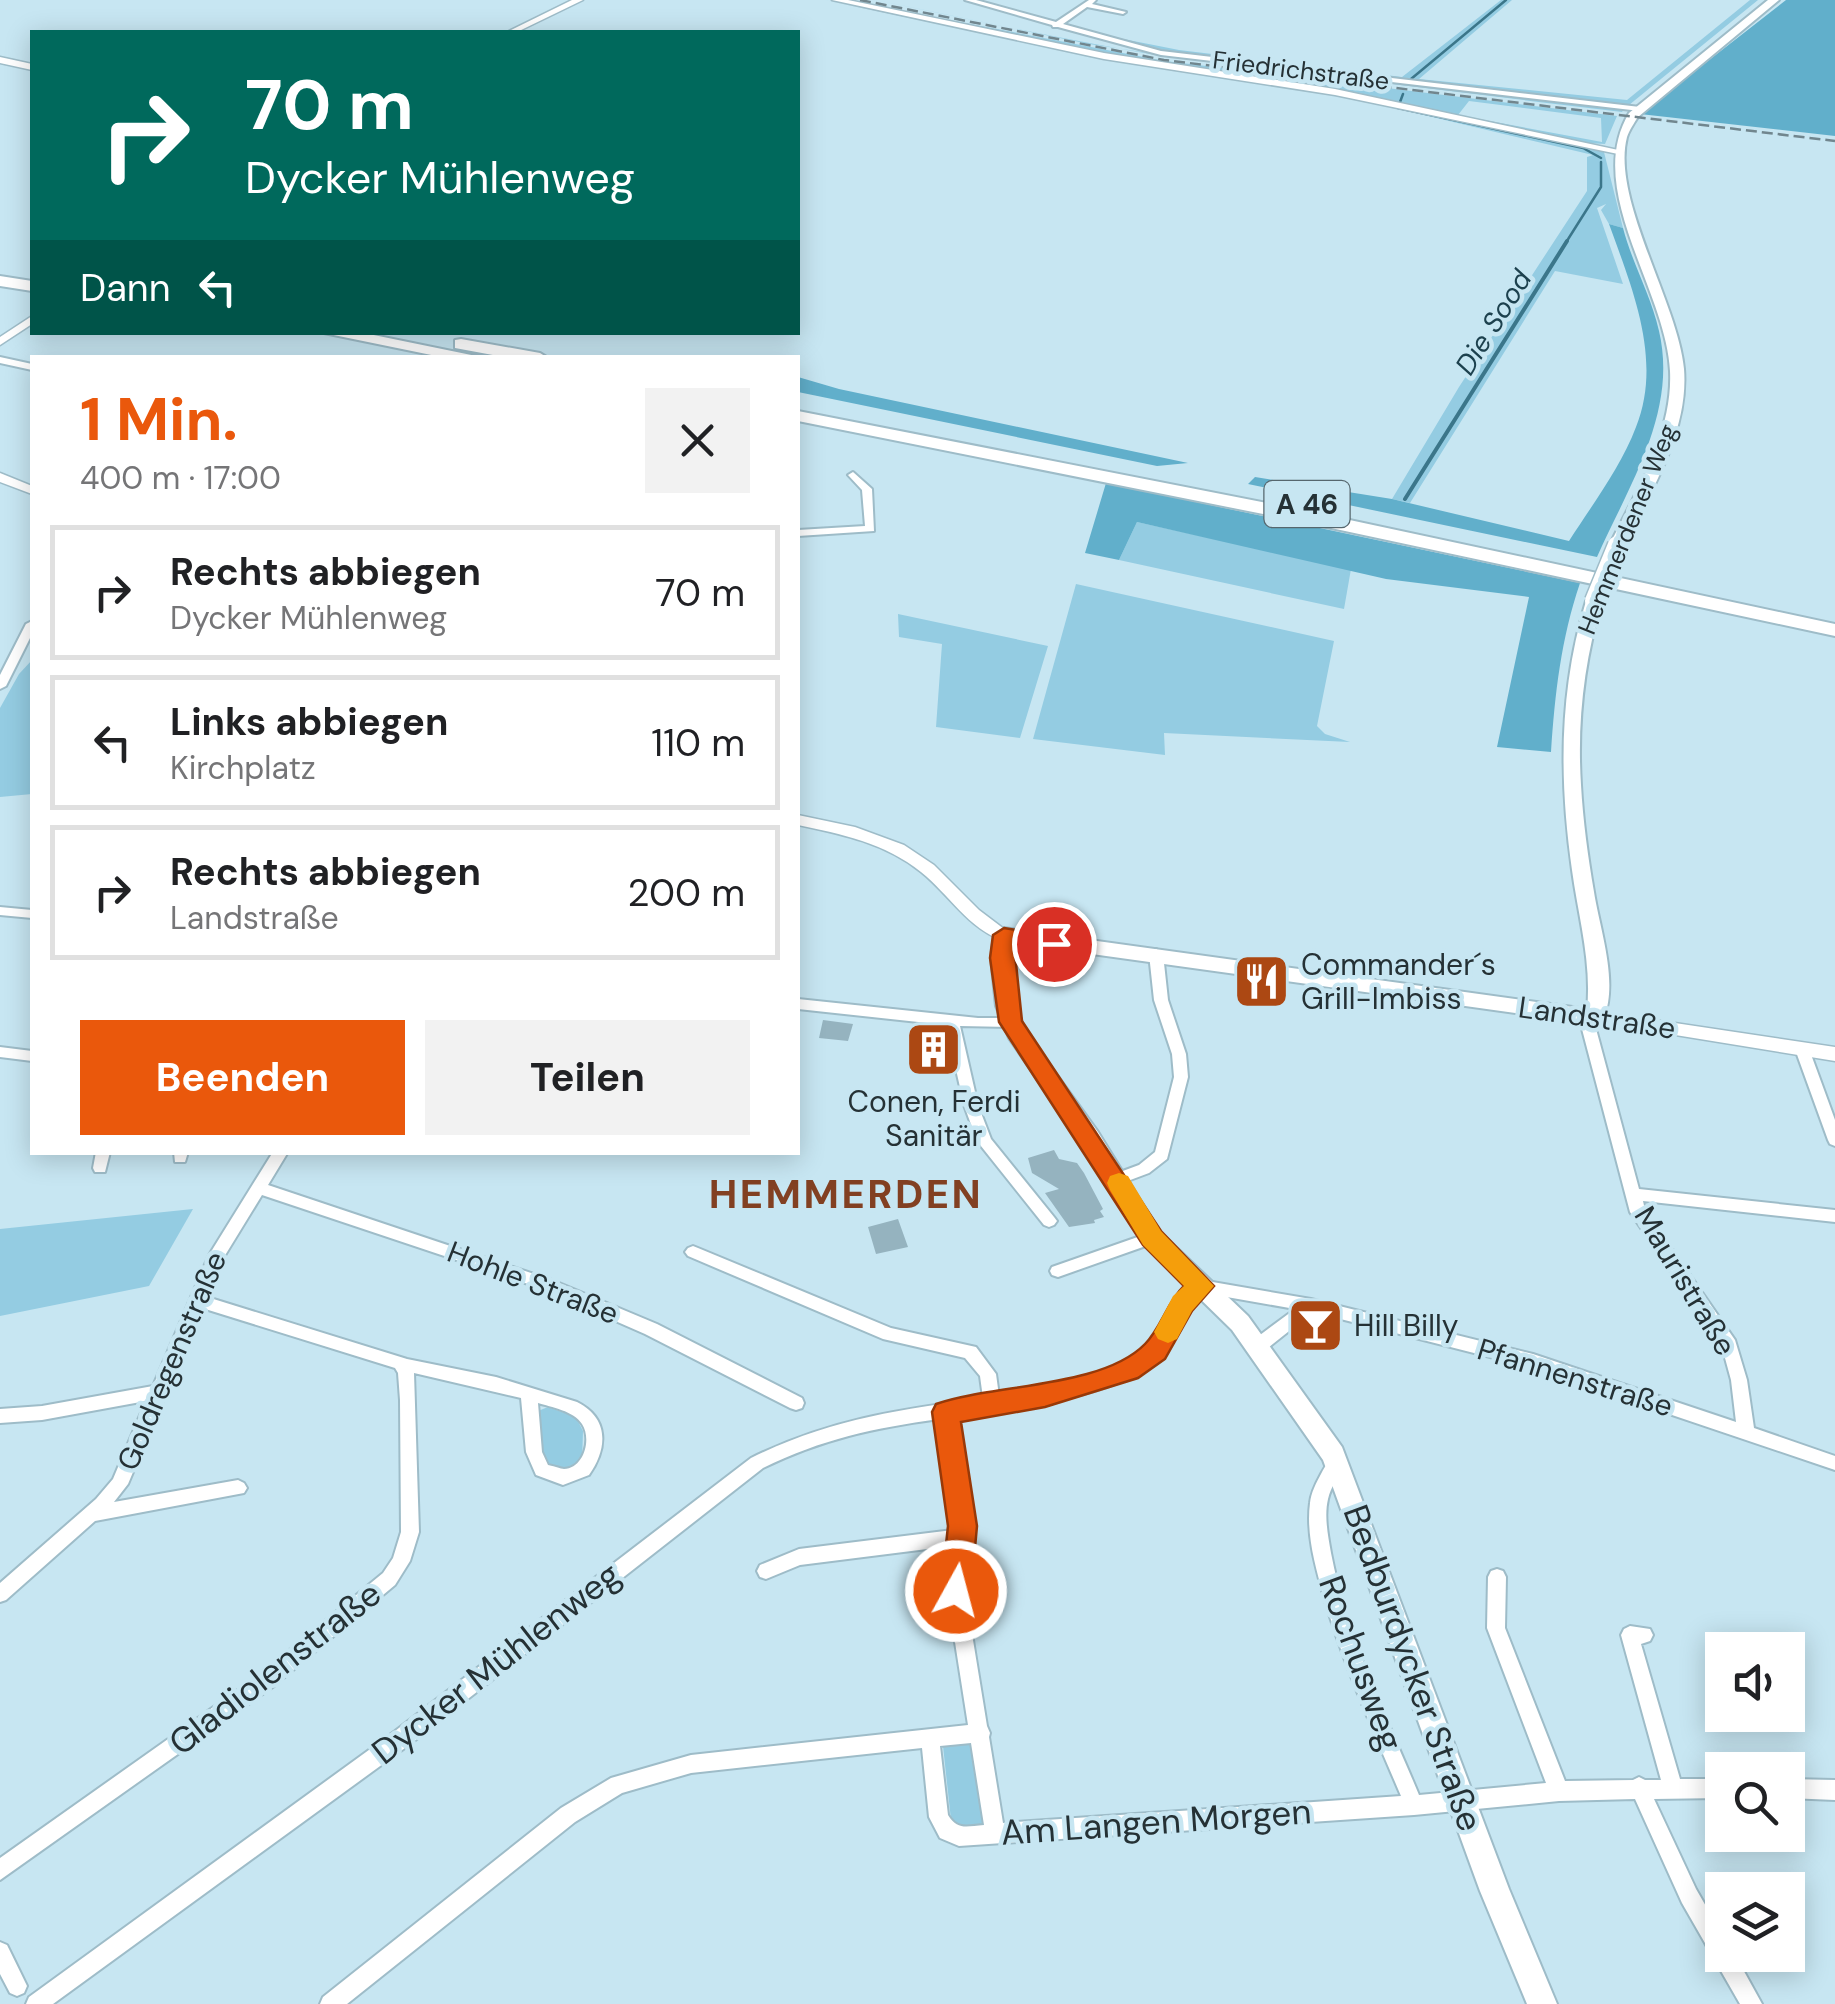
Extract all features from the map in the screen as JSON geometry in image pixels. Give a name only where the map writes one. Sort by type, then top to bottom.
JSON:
[{"type":"highway","points":[[0,270],[30,275]]},
{"type":"highway","points":[[0,281],[30,286]]},
{"type":"highway","points":[[344,335],[461,355]]},
{"type":"highway","points":[[412,335],[523,355]]},
{"type":"highway","name":"A 46","points":[[800,404],[1272,497],[1835,616]]},
{"type":"highway","name":"A 46","points":[[800,416],[1303,516],[1835,630]]},
{"type":"main road","points":[[1618,151],[1622,127],[1640,109],[1774,0]]},
{"type":"main road","name":"Hemmerdener Weg","points":[[1596,1017],[1596,984],[1570,757],[1578,658],[1594,601],[1662,449],[1676,399],[1678,368],[1668,319],[1635,232],[1618,151]]},
{"type":"main road","points":[[1004,935],[1001,958],[1010,1022]]},
{"type":"main road","name":"Landstraße","points":[[1004,935],[1596,1017]]},
{"type":"main road","name":"Bedburdycker Straße","points":[[1010,1022],[1152,1238],[1231,1313],[1317,1428],[1337,1464],[1542,2004]]},
{"type":"street","points":[[515,30],[578,0]]},
{"type":"street","points":[[836,0],[1089,53],[1355,96],[1618,151]]},
{"type":"street","name":"Friedrichstraße","points":[[968,0],[1112,41],[1192,57],[1640,109]]},
{"type":"street","points":[[1055,26],[1093,4],[1108,0]]},
{"type":"street","points":[[1093,4],[1123,12]]},
{"type":"street","points":[[0,60],[30,67]]},
{"type":"street","points":[[0,342],[30,321]]},
{"type":"street","points":[[0,360],[30,366]]},
{"type":"street","points":[[800,533],[870,529],[867,489],[854,475]]},
{"type":"street","points":[[0,477],[30,489]]},
{"type":"street","points":[[0,686],[27,646]]},
{"type":"street","points":[[800,820],[861,834],[901,850],[929,870],[988,926],[1004,935]]},
{"type":"street","points":[[0,911],[30,914]]},
{"type":"street","points":[[1117,1180],[1144,1169],[1162,1155],[1181,1077],[1179,1054],[1161,1000],[1156,954]]},
{"type":"street","points":[[800,1004],[1010,1022]]},
{"type":"street","name":"Landstraße","points":[[1596,1017],[1835,1054]]},
{"type":"street","name":"Mauristraße","points":[[1596,1017],[1589,1029],[1632,1194],[1642,1220],[1729,1345],[1740,1380],[1746,1432]]},
{"type":"street","points":[[952,1020],[970,1105],[984,1140],[1049,1221]]},
{"type":"street","points":[[1802,1049],[1835,1140]]},
{"type":"street","points":[[0,1052],[30,1056]]},
{"type":"street","name":"Goldregenstraße","points":[[0,1594],[92,1514],[119,1484],[223,1243],[279,1155]]},
{"type":"street","name":"Hohle Straße","points":[[260,1188],[546,1284],[651,1329],[796,1403]]},
{"type":"street","points":[[1632,1194],[1835,1216]]},
{"type":"street","points":[[1058,1271],[1152,1238]]},
{"type":"street","points":[[692,1252],[889,1334],[970,1352],[988,1374],[992,1405]]},
{"type":"street","name":"Pfannenstraße","points":[[1200,1286],[1311,1305],[1533,1361],[1835,1463]]},
{"type":"street","name":"Dycker Mühlenweg","points":[[36,2004],[402,1738],[736,1476],[829,1424],[992,1405],[1104,1380],[1138,1365],[1160,1345],[1183,1304],[1200,1286]]},
{"type":"street","points":[[197,1300],[391,1357],[402,1365],[434,1367],[530,1395],[585,1414],[592,1430],[594,1452],[583,1470],[562,1476],[542,1470],[534,1452],[530,1395]]},
{"type":"street","points":[[1258,1346],[1311,1305]]},
{"type":"street","name":"Gladiolenstraße","points":[[0,1870],[268,1680],[390,1578],[402,1561],[410,1532],[408,1400],[402,1365]]},
{"type":"street","points":[[0,1416],[42,1413],[160,1392]]},
{"type":"street","points":[[946,1412],[963,1537],[956,1591],[995,1833]]},
{"type":"street","name":"Rochusweg","points":[[1337,1464],[1324,1483],[1318,1503],[1324,1560],[1359,1666],[1414,1805]]},
{"type":"street","points":[[92,1514],[238,1488]]},
{"type":"street","points":[[766,1571],[799,1556],[963,1537]]},
{"type":"street","points":[[1496,1577],[1496,1628],[1559,1790]]},
{"type":"street","points":[[1644,1635],[1630,1635],[1672,1786]]},
{"type":"street","points":[[330,2004],[568,1815],[618,1785],[691,1764],[981,1733]]},
{"type":"street","name":"Am Langen Morgen","points":[[930,1738],[944,1827],[959,1836],[1414,1805],[1559,1790],[1705,1787]]},
{"type":"street","points":[[1639,1787],[1689,1896],[1752,2004]]},
{"type":"street","points":[[1805,1789],[1835,1790]]},
{"type":"street","points":[[0,1952],[17,1986]]},
{"type":"shaded area","points":[[824,0],[1049,46],[1333,93],[1604,152],[1623,228],[1609,224],[1601,210],[1606,204],[1597,208],[1623,284],[1555,271],[1410,503],[1392,499],[1459,387],[1587,191],[1587,157],[1593,155],[1352,98],[1097,57]]},
{"type":"shaded area","points":[[844,0],[1165,61],[1617,116],[1605,144],[1588,143],[1458,115],[1393,101],[1092,52]],"holes":[[[1469,101],[1601,118],[1602,142],[1458,115]]]},
{"type":"shaded area","points":[[1501,0],[1512,0],[1419,79],[1627,100],[1750,0],[1758,0],[1629,105],[1177,54],[1113,37],[1179,50],[1402,77]]},
{"type":"shaded area","points":[[1786,0],[1835,0],[1835,136],[1640,114]]},
{"type":"shaded area","points":[[1118,48],[1625,108],[1622,112],[1168,57]]},
{"type":"shaded area","points":[[1609,224],[1623,228],[1656,318],[1663,361],[1662,390],[1647,447],[1597,557],[1248,484],[1255,477],[1392,499],[1569,541],[1622,457],[1644,402],[1641,324]]},
{"type":"shaded area","points":[[800,378],[1188,463],[1157,466],[800,392]]},
{"type":"shaded area","points":[[1106,483],[1580,583],[1560,666],[1551,752],[1497,747],[1529,597],[1386,579],[1137,522],[1119,560],[1085,553]]},
{"type":"shaded area","points":[[1137,522],[1351,569],[1344,609],[1119,560]]},
{"type":"shaded area","points":[[1076,584],[1334,641],[1317,726],[1325,734],[1350,742],[1164,733],[1165,755],[1033,739]]},
{"type":"shaded area","points":[[898,614],[1048,646],[1020,738],[936,727],[942,644],[899,637]]},
{"type":"shaded area","points":[[30,662],[30,794],[0,797],[0,708]]},
{"type":"shaded area","points":[[193,1209],[149,1286],[0,1316],[0,1229]]},
{"type":"shaded area","points":[[548,1407],[576,1417],[583,1431],[582,1462],[571,1469],[549,1468],[542,1459],[538,1411]]},
{"type":"shaded area","points":[[978,1743],[988,1825],[952,1829],[943,1746]]},
{"type":"building","points":[[823,1020],[853,1024],[848,1041],[819,1038]]},
{"type":"building","points":[[1054,1150],[1059,1159],[1077,1163],[1084,1173],[1103,1209],[1100,1211],[1104,1217],[1094,1220],[1095,1223],[1069,1227],[1045,1193],[1059,1189],[1032,1173],[1028,1158]]},
{"type":"building","points":[[898,1219],[908,1247],[876,1254],[868,1227]]},
{"type":"waterway","name":"Die Sood","points":[[1411,79],[1506,0]]},
{"type":"waterway","name":"Die Sood","points":[[1400,102],[1403,94]]},
{"type":"waterway","name":"Die Sood","points":[[1398,108],[1583,148],[1601,158]]},
{"type":"waterway","name":"Die Sood","points":[[1565,244],[1601,187],[1601,162]]},
{"type":"waterway","name":"Die Sood","points":[[1405,499],[1567,241]]},
{"type":"railway","points":[[860,0],[1164,60],[1835,141]]},
{"type":"slow traffic","points":[[1119,1183],[1152,1238],[1200,1286],[1183,1304],[1168,1332]]},
{"type":"place","name":"Commander´s Grill-Imbiss","points":[[1262,982]]},
{"type":"place","name":"Conen, Ferdi Sanitär","points":[[934,1049]]},
{"type":"place","name":"Hill Billy","points":[[1315,1326]]},
{"type":"district","name":"HEMMERDEN","points":[[846,1194]]},
{"type":"route","points":[[956,1591],[963,1537],[946,1412],[1045,1395],[1128,1370],[1155,1351],[1183,1304],[1200,1286],[1152,1238],[1090,1138],[1010,1022],[1001,958],[1004,935],[1054,944]]}]
